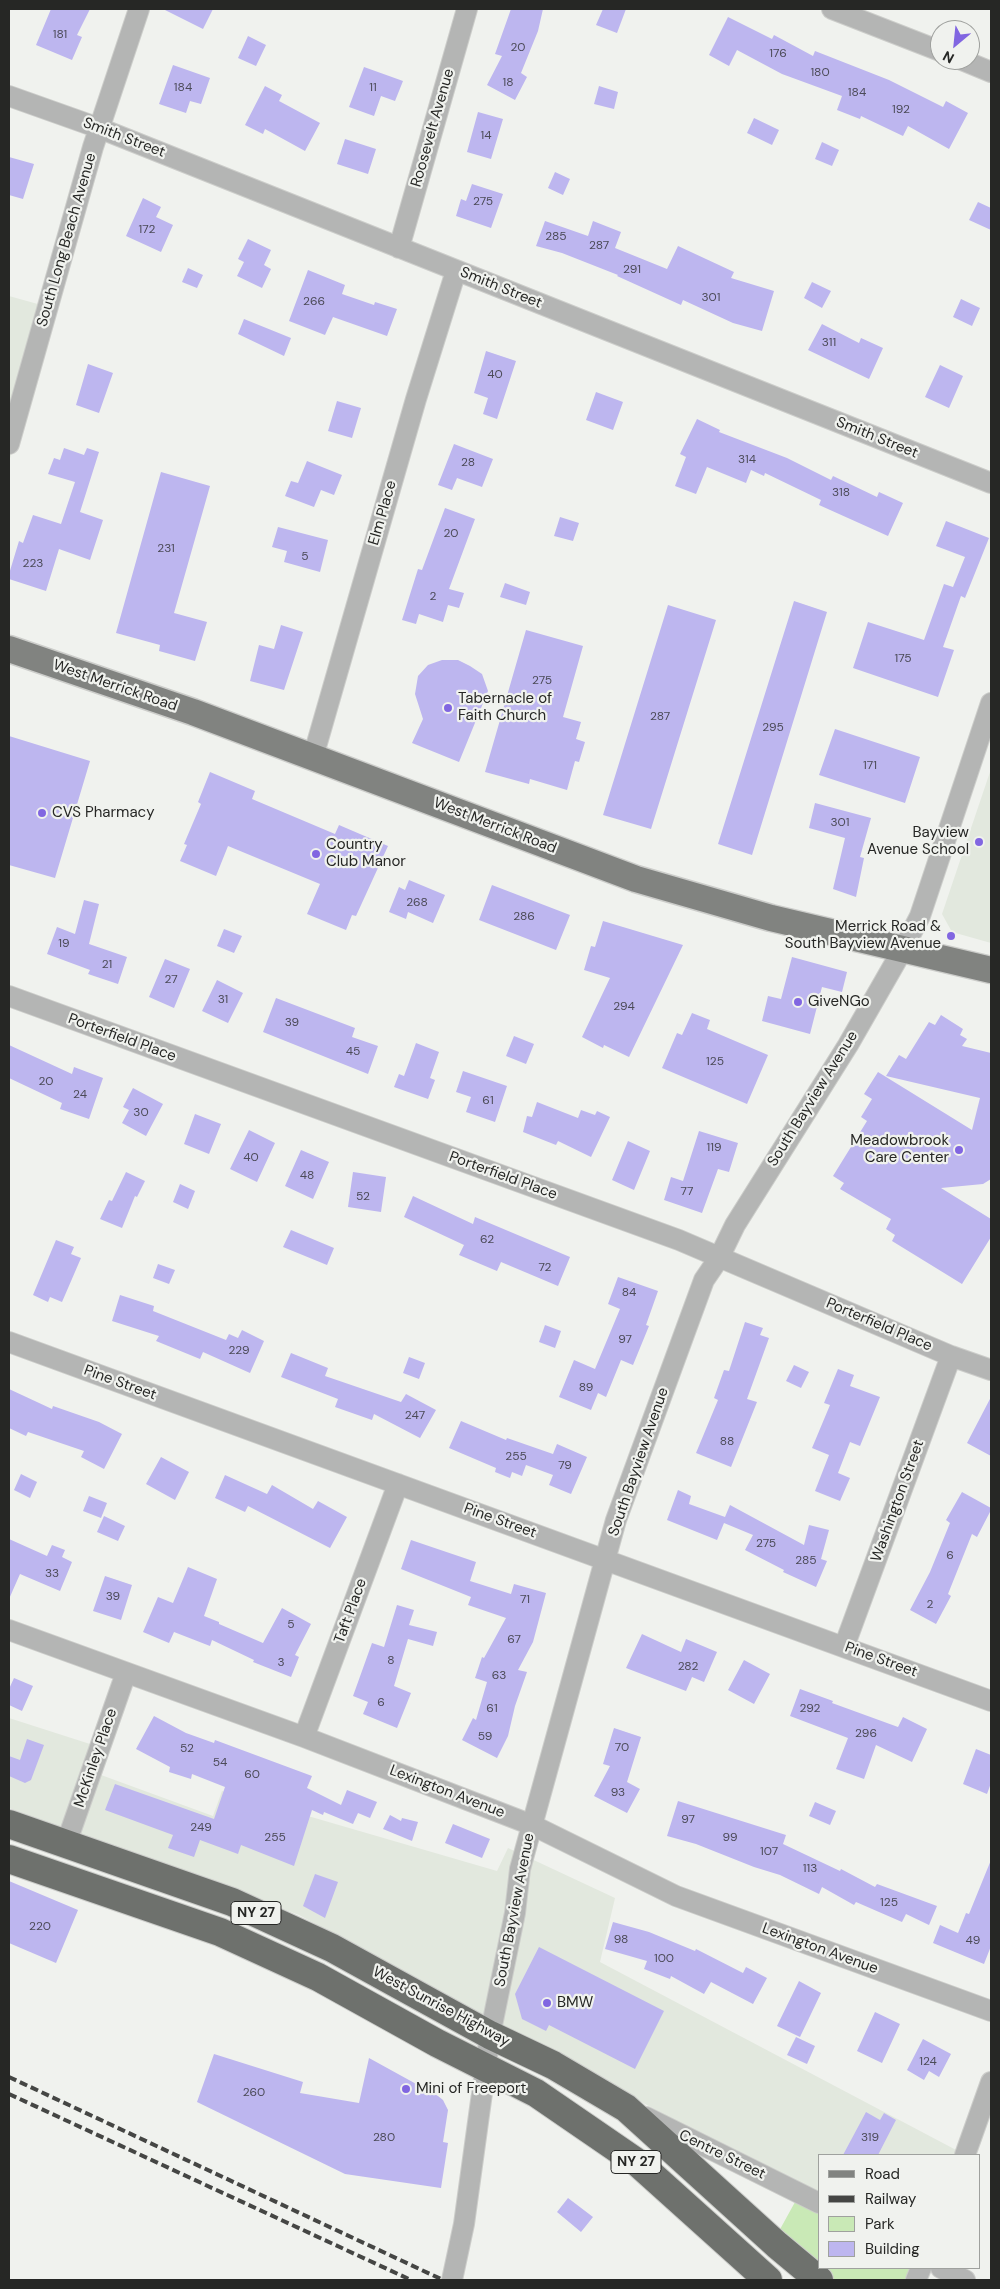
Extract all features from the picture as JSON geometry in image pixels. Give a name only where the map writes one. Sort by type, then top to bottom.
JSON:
[{"type":"highway","name":"West Sunrise Highway","points":[[9,1824],[232,1902],[332,1948],[490,2035],[553,2065],[626,2108],[777,2245],[819,2280]]},
{"type":"highway","name":"NY 27","points":[[9,1859],[220,1932],[318,1977],[486,2069],[536,2093],[638,2163],[768,2280]]},
{"type":"main road","name":"West Merrick Road","points":[[9,650],[192,712],[636,879],[714,902],[991,970]]},
{"type":"street","name":"South Long Beach Avenue","points":[[9,444],[99,128],[139,9]]},
{"type":"street","name":"Roosevelt Avenue","points":[[399,248],[467,9]]},
{"type":"street","points":[[832,9],[930,47]]},
{"type":"street","name":"Smith Street","points":[[9,96],[99,128],[991,483]]},
{"type":"street","name":"Elm Place","points":[[313,757],[416,400],[456,270]]},
{"type":"street","name":"South Bayview Avenue","points":[[452,2280],[464,2224],[490,2035],[515,1913],[520,1869],[580,1644],[606,1560],[616,1520],[704,1280],[719,1258],[735,1225],[848,1045],[920,916],[991,703]]},
{"type":"street","name":"Porterfield Place","points":[[9,996],[679,1240],[951,1356],[991,1370]]},
{"type":"street","name":"Pine Street","points":[[9,1342],[991,1701]]},
{"type":"street","name":"Washington Street","points":[[844,1647],[951,1356]]},
{"type":"street","name":"Taft Place","points":[[304,1738],[398,1484]]},
{"type":"street","name":"Lexington Avenue","points":[[9,1630],[304,1738],[532,1825],[676,1896],[991,2011]]},
{"type":"street","name":"McKinley Place","points":[[66,1844],[126,1673]]},
{"type":"street","points":[[965,2154],[991,2082]]},
{"type":"street","name":"Centre Street","points":[[626,2108],[818,2202]]},
{"type":"street","points":[[943,2269],[965,2280]]},
{"type":"shaded area","points":[[9,296],[52,308],[9,462]]},
{"type":"shaded area","name":"Bayview Avenue School","points":[[991,769],[991,943],[952,932],[942,914]]},
{"type":"shaded area","points":[[9,1718],[90,1744],[82,1768],[213,1816],[222,1791],[497,1871],[508,1848],[615,1898],[600,1962],[958,2151],[956,2154],[818,2154],[818,2198],[299,1915],[9,1808]]},
{"type":"green space","points":[[800,2193],[818,2202],[818,2269],[919,2269],[915,2280],[821,2280],[773,2242]]},
{"type":"building","points":[[51,9],[90,9],[77,35],[82,37],[72,60],[36,45]]},
{"type":"building","points":[[163,9],[213,9],[203,29]]},
{"type":"building","points":[[511,9],[543,9],[538,31],[521,73],[527,77],[515,100],[487,85],[502,56],[495,54]]},
{"type":"building","points":[[603,9],[626,9],[617,33],[596,25]]},
{"type":"building","points":[[728,17],[772,39],[774,35],[813,56],[815,51],[889,80],[943,107],[946,101],[968,113],[949,149],[908,126],[903,136],[861,116],[860,119],[837,110],[842,96],[782,74],[737,50],[729,66],[709,55]]},
{"type":"building","points":[[248,36],[266,45],[256,66],[238,58]]},
{"type":"building","points":[[173,65],[210,78],[201,104],[190,101],[186,113],[159,104]]},
{"type":"building","points":[[364,67],[403,81],[395,101],[381,96],[374,116],[349,107]]},
{"type":"building","points":[[265,86],[282,95],[279,101],[320,123],[305,151],[265,129],[263,134],[245,125]]},
{"type":"building","points":[[599,86],[618,92],[614,109],[594,104]]},
{"type":"building","points":[[478,112],[503,119],[491,159],[467,152]]},
{"type":"building","points":[[754,118],[779,130],[772,145],[747,133]]},
{"type":"building","points":[[345,139],[376,149],[368,174],[337,164]]},
{"type":"building","points":[[822,142],[839,150],[832,166],[815,159]]},
{"type":"building","points":[[9,157],[34,164],[23,199],[9,195]]},
{"type":"building","points":[[555,172],[570,179],[563,195],[548,188]]},
{"type":"building","points":[[472,184],[503,194],[491,228],[456,216],[461,199],[466,201]]},
{"type":"building","points":[[143,198],[161,207],[156,217],[173,225],[161,252],[126,236]]},
{"type":"building","points":[[978,202],[991,208],[991,230],[969,220]]},
{"type":"building","points":[[545,221],[588,236],[593,221],[621,232],[615,248],[667,269],[678,246],[734,272],[731,278],[774,291],[762,331],[733,323],[683,300],[681,305],[618,275],[562,253],[536,246]]},
{"type":"building","points":[[248,239],[271,250],[264,265],[271,269],[262,288],[237,276],[244,262],[238,259]]},
{"type":"building","points":[[188,268],[203,275],[197,288],[182,282]]},
{"type":"building","points":[[308,270],[345,285],[342,294],[374,305],[375,302],[397,309],[387,336],[333,317],[325,335],[289,321]]},
{"type":"building","points":[[812,282],[831,291],[822,308],[804,298]]},
{"type":"building","points":[[961,299],[980,308],[972,326],[953,317]]},
{"type":"building","points":[[244,319],[291,338],[284,356],[238,334]]},
{"type":"building","points":[[822,324],[859,343],[861,338],[883,348],[869,379],[808,350]]},
{"type":"building","points":[[486,351],[516,361],[497,419],[483,414],[488,398],[474,393]]},
{"type":"building","points":[[88,364],[113,373],[99,413],[76,405]]},
{"type":"building","points":[[940,365],[963,376],[949,408],[925,397]]},
{"type":"building","points":[[596,392],[623,402],[613,430],[586,420]]},
{"type":"building","points":[[337,401],[361,408],[352,438],[328,431]]},
{"type":"building","points":[[697,419],[720,430],[719,432],[787,458],[831,480],[833,476],[877,497],[879,492],[903,503],[888,536],[819,505],[821,500],[765,473],[764,476],[751,470],[746,483],[707,467],[696,494],[675,486],[686,457],[680,454]]},
{"type":"building","points":[[454,444],[493,459],[482,487],[457,478],[452,490],[438,485]]},
{"type":"building","points":[[64,448],[84,455],[87,448],[99,452],[80,512],[103,520],[90,560],[59,549],[46,591],[9,579],[9,574],[19,541],[23,543],[33,515],[61,524],[75,482],[48,474],[54,458],[60,460]]},
{"type":"building","points":[[307,461],[342,475],[334,495],[321,490],[314,507],[285,496],[291,481],[298,483]]},
{"type":"building","points":[[161,472],[210,486],[174,613],[207,622],[195,661],[159,651],[160,645],[116,633]]},
{"type":"building","points":[[445,508],[475,519],[449,589],[464,593],[459,608],[448,605],[443,622],[419,614],[416,624],[402,620],[418,569],[422,570]]},
{"type":"building","points":[[560,517],[579,523],[573,541],[554,536]]},
{"type":"building","points":[[946,521],[989,538],[965,598],[961,596],[943,647],[954,650],[938,697],[853,668],[868,622],[924,640],[944,584],[953,587],[965,557],[936,546]]},
{"type":"building","points":[[278,527],[328,540],[320,572],[284,562],[287,551],[272,547]]},
{"type":"building","points":[[505,583],[530,592],[526,605],[500,597]]},
{"type":"building","points":[[794,601],[827,612],[752,855],[718,844]]},
{"type":"building","points":[[668,605],[716,620],[651,829],[603,815]]},
{"type":"building","points":[[281,625],[303,632],[284,690],[250,681],[259,645],[274,649]]},
{"type":"building","points":[[526,630],[583,646],[563,717],[581,722],[576,739],[585,742],[579,762],[575,761],[567,790],[530,779],[529,784],[485,772]]},
{"type":"building","points":[[442,660],[458,660],[482,674],[488,691],[459,762],[412,743],[423,719],[415,694],[418,676],[428,665]]},
{"type":"building","points":[[835,729],[920,757],[905,803],[819,775]]},
{"type":"building","name":"CVS Pharmacy","points":[[9,736],[90,761],[55,878],[9,865]]},
{"type":"building","name":"Country Club Manor","points":[[210,772],[255,791],[252,799],[335,834],[339,825],[388,846],[356,916],[352,915],[346,930],[307,914],[320,884],[228,846],[216,876],[180,861],[187,845],[184,844],[201,804],[198,802]]},
{"type":"building","points":[[815,803],[871,818],[860,857],[864,858],[856,897],[833,889],[845,838],[809,828]]},
{"type":"building","points":[[409,880],[445,895],[433,923],[408,912],[406,919],[389,912],[399,887],[405,890]]},
{"type":"building","points":[[492,885],[570,915],[556,950],[479,920]]},
{"type":"building","points":[[84,900],[99,904],[89,944],[127,957],[118,984],[88,974],[90,970],[47,954],[57,927],[75,934]]},
{"type":"building","points":[[603,921],[683,945],[629,1057],[604,1045],[603,1048],[582,1037],[610,978],[584,970],[591,946],[595,947]]},
{"type":"building","points":[[224,929],[242,936],[234,953],[217,946]]},
{"type":"building","points":[[792,957],[847,972],[842,992],[822,987],[810,1034],[762,1021],[768,996],[781,999]]},
{"type":"building","points":[[165,959],[190,969],[174,1008],[149,997]]},
{"type":"building","points":[[217,980],[243,993],[228,1023],[202,1011]]},
{"type":"building","points":[[276,998],[355,1028],[352,1037],[378,1046],[368,1074],[263,1032]]},
{"type":"building","points":[[692,1013],[710,1020],[707,1029],[768,1055],[747,1104],[662,1068],[677,1033],[682,1035]]},
{"type":"building","name":"Meadowbrook Care Center","points":[[941,1015],[963,1029],[960,1035],[967,1039],[962,1046],[991,1053],[991,1179],[983,1184],[941,1188],[991,1219],[991,1237],[962,1284],[892,1241],[895,1235],[886,1229],[891,1219],[840,1189],[844,1183],[833,1176],[867,1121],[861,1117],[872,1099],[864,1094],[878,1072],[972,1130],[980,1098],[886,1076],[899,1055],[906,1059],[929,1022],[935,1025]]},
{"type":"building","points":[[514,1036],[534,1044],[526,1064],[506,1056]]},
{"type":"building","points":[[416,1043],[439,1052],[430,1078],[435,1080],[428,1099],[394,1087],[399,1074],[404,1076]]},
{"type":"building","points":[[9,1045],[72,1074],[74,1067],[103,1078],[89,1119],[60,1109],[62,1103],[9,1078]]},
{"type":"building","points":[[463,1071],[507,1086],[495,1122],[466,1112],[471,1097],[456,1092]]},
{"type":"building","points":[[133,1088],[163,1104],[146,1136],[122,1123],[129,1110],[123,1107]]},
{"type":"building","points":[[537,1102],[578,1118],[581,1110],[595,1115],[597,1111],[610,1117],[591,1157],[558,1141],[556,1145],[523,1132],[527,1116],[532,1117]]},
{"type":"building","points":[[195,1114],[221,1124],[209,1154],[184,1144]]},
{"type":"building","points":[[249,1130],[275,1143],[257,1182],[230,1169]]},
{"type":"building","points":[[699,1131],[738,1143],[729,1172],[718,1169],[702,1213],[664,1200],[671,1177],[683,1181]]},
{"type":"building","points":[[628,1141],[650,1151],[634,1190],[612,1180]]},
{"type":"building","points":[[301,1150],[329,1162],[313,1199],[285,1186]]},
{"type":"building","points":[[126,1172],[145,1181],[137,1197],[135,1196],[122,1228],[100,1219],[109,1200],[112,1201]]},
{"type":"building","points":[[353,1172],[386,1177],[381,1212],[348,1207]]},
{"type":"building","points":[[180,1184],[195,1191],[188,1209],[173,1202]]},
{"type":"building","points":[[413,1196],[473,1224],[475,1217],[570,1257],[558,1286],[501,1262],[497,1271],[459,1255],[464,1245],[404,1217]]},
{"type":"building","points":[[291,1230],[334,1248],[327,1265],[283,1247]]},
{"type":"building","points":[[56,1240],[74,1247],[71,1254],[81,1258],[62,1302],[50,1297],[48,1302],[33,1295]]},
{"type":"building","points":[[158,1264],[175,1270],[169,1284],[153,1278]]},
{"type":"building","points":[[618,1277],[658,1291],[646,1325],[649,1326],[633,1365],[621,1360],[606,1397],[598,1393],[591,1410],[559,1397],[574,1360],[595,1369],[620,1309],[608,1304]]},
{"type":"building","points":[[120,1295],[154,1306],[153,1311],[226,1340],[229,1334],[238,1338],[242,1330],[264,1341],[250,1373],[203,1352],[200,1359],[156,1341],[159,1336],[112,1321]]},
{"type":"building","points":[[745,1322],[763,1328],[760,1335],[769,1338],[747,1399],[757,1402],[731,1467],[696,1453],[718,1400],[714,1398],[724,1370],[729,1371]]},
{"type":"building","points":[[545,1325],[561,1331],[555,1348],[539,1342]]},
{"type":"building","points":[[291,1353],[328,1368],[325,1376],[401,1402],[406,1394],[436,1410],[420,1438],[374,1414],[372,1420],[335,1407],[338,1399],[281,1377]]},
{"type":"building","points":[[409,1357],[425,1363],[419,1379],[403,1373]]},
{"type":"building","points":[[794,1365],[809,1372],[801,1388],[786,1381]]},
{"type":"building","points":[[838,1369],[854,1375],[850,1386],[880,1397],[860,1446],[850,1442],[838,1473],[850,1478],[840,1501],[815,1491],[829,1455],[812,1448],[830,1405],[824,1403]]},
{"type":"building","points":[[9,1389],[52,1409],[53,1406],[99,1422],[122,1434],[104,1469],[81,1457],[84,1451],[28,1432],[26,1436],[9,1428]]},
{"type":"building","points":[[991,1397],[991,1456],[967,1443]]},
{"type":"building","points":[[461,1421],[506,1440],[507,1438],[553,1454],[557,1444],[587,1457],[571,1494],[549,1485],[553,1475],[526,1465],[522,1476],[512,1472],[510,1478],[495,1472],[496,1468],[449,1448]]},
{"type":"building","points":[[161,1457],[189,1472],[175,1500],[146,1484]]},
{"type":"building","points":[[21,1474],[37,1482],[30,1498],[14,1490]]},
{"type":"building","points":[[225,1475],[267,1494],[272,1485],[313,1509],[318,1501],[347,1517],[330,1548],[248,1506],[245,1512],[215,1498]]},
{"type":"building","points":[[678,1490],[691,1496],[689,1504],[725,1517],[730,1505],[804,1545],[809,1525],[829,1530],[821,1559],[827,1561],[816,1587],[783,1572],[784,1570],[745,1550],[753,1535],[724,1523],[717,1540],[667,1520]]},
{"type":"building","points":[[962,1492],[991,1508],[991,1510],[977,1537],[972,1534],[948,1594],[951,1596],[936,1624],[910,1610],[930,1572],[950,1523],[946,1520]]},
{"type":"building","points":[[89,1496],[107,1503],[101,1518],[83,1511]]},
{"type":"building","points":[[104,1516],[125,1526],[118,1541],[97,1532]]},
{"type":"building","points":[[9,1539],[47,1556],[52,1545],[65,1550],[62,1557],[72,1562],[60,1591],[20,1574],[9,1599]]},
{"type":"building","points":[[411,1540],[476,1562],[470,1581],[511,1594],[514,1584],[546,1593],[533,1642],[518,1670],[527,1672],[515,1706],[508,1736],[497,1758],[462,1740],[473,1718],[476,1720],[487,1682],[475,1678],[482,1657],[484,1658],[506,1618],[468,1605],[471,1597],[401,1569]]},
{"type":"building","points":[[188,1567],[217,1579],[204,1616],[219,1622],[219,1624],[263,1643],[282,1608],[311,1624],[295,1655],[299,1657],[291,1677],[253,1662],[254,1660],[212,1640],[210,1646],[174,1632],[169,1643],[143,1632],[158,1597],[173,1603]]},
{"type":"building","points":[[105,1576],[132,1585],[121,1620],[93,1611]]},
{"type":"building","points":[[397,1605],[414,1610],[409,1625],[437,1632],[433,1646],[408,1639],[394,1686],[411,1693],[397,1728],[363,1714],[368,1702],[353,1696],[372,1643],[384,1647]]},
{"type":"building","points":[[642,1634],[681,1652],[686,1639],[717,1652],[704,1682],[692,1677],[686,1691],[626,1668]]},
{"type":"building","points":[[744,1660],[770,1674],[754,1704],[728,1690]]},
{"type":"building","points":[[14,1678],[33,1686],[22,1711],[9,1705],[9,1689]]},
{"type":"building","points":[[800,1689],[898,1727],[903,1717],[927,1729],[912,1762],[876,1745],[864,1779],[836,1769],[848,1738],[790,1716]]},
{"type":"building","points":[[154,1716],[186,1733],[214,1743],[215,1740],[312,1776],[307,1788],[341,1805],[347,1790],[377,1802],[370,1818],[358,1813],[353,1824],[324,1812],[323,1815],[312,1810],[294,1866],[241,1845],[238,1854],[200,1840],[194,1857],[168,1848],[173,1835],[105,1810],[115,1784],[214,1819],[225,1787],[192,1774],[191,1779],[169,1772],[170,1767],[136,1749]]},
{"type":"building","points":[[614,1728],[641,1737],[627,1782],[640,1789],[627,1813],[594,1796],[610,1766],[603,1764]]},
{"type":"building","points":[[27,1739],[44,1745],[31,1780],[25,1783],[9,1776],[9,1756],[20,1760]]},
{"type":"building","points":[[976,1749],[991,1755],[991,1783],[987,1794],[963,1784]]},
{"type":"building","points":[[678,1801],[786,1835],[783,1844],[840,1871],[841,1869],[875,1887],[877,1884],[937,1906],[929,1925],[906,1914],[902,1922],[856,1902],[854,1905],[822,1887],[819,1894],[780,1875],[696,1844],[667,1836]]},
{"type":"building","points":[[815,1802],[836,1811],[830,1825],[809,1816]]},
{"type":"building","points":[[390,1815],[401,1821],[402,1818],[418,1822],[412,1841],[383,1829]]},
{"type":"building","points":[[453,1824],[490,1839],[482,1858],[445,1843]]},
{"type":"building","points":[[991,1860],[991,1946],[984,1964],[933,1943],[940,1925],[958,1933],[966,1913],[969,1914]]},
{"type":"building","points":[[315,1874],[338,1882],[325,1918],[303,1906]]},
{"type":"building","points":[[9,1881],[78,1910],[56,1963],[9,1943]]},
{"type":"building","points":[[613,1922],[649,1932],[695,1951],[696,1949],[743,1973],[746,1967],[767,1978],[753,2004],[711,1982],[704,1994],[671,1976],[670,1979],[644,1969],[647,1961],[605,1949]]},
{"type":"building","points":[[539,1947],[664,2011],[635,2069],[549,2025],[546,2031],[522,2019],[515,1994]]},
{"type":"building","points":[[799,1981],[821,1993],[800,2037],[777,2026]]},
{"type":"building","points":[[875,2012],[900,2024],[882,2063],[857,2051]]},
{"type":"building","points":[[796,2037],[815,2046],[807,2064],[787,2055]]},
{"type":"building","points":[[923,2039],[951,2054],[939,2077],[929,2071],[924,2080],[907,2070]]},
{"type":"building","points":[[214,2054],[303,2082],[300,2093],[359,2103],[369,2058],[438,2096],[443,2100],[448,2110],[443,2142],[448,2143],[441,2188],[345,2174],[197,2102]]},
{"type":"building","points":[[866,2112],[880,2120],[884,2113],[896,2120],[879,2154],[844,2154]]},
{"type":"building","points":[[568,2198],[593,2217],[581,2232],[557,2212]]},
{"type":"railway","points":[[9,2077],[443,2280]]},
{"type":"railway","points":[[9,2094],[411,2280]]},
{"type":"place","name":"Tabernacle of Faith Church","points":[[448,708]]},
{"type":"place","name":"CVS Pharmacy","points":[[42,813]]},
{"type":"place","name":"Bayview Avenue School","points":[[979,842]]},
{"type":"place","name":"Country Club Manor","points":[[316,854]]},
{"type":"place","name":"Merrick Road & South Bayview Avenue","points":[[951,936]]},
{"type":"place","name":"GiveNGo","points":[[798,1002]]},
{"type":"place","name":"Meadowbrook Care Center","points":[[959,1150]]},
{"type":"place","name":"BMW","points":[[547,2003]]},
{"type":"place","name":"Mini of Freeport","points":[[406,2089]]}]
